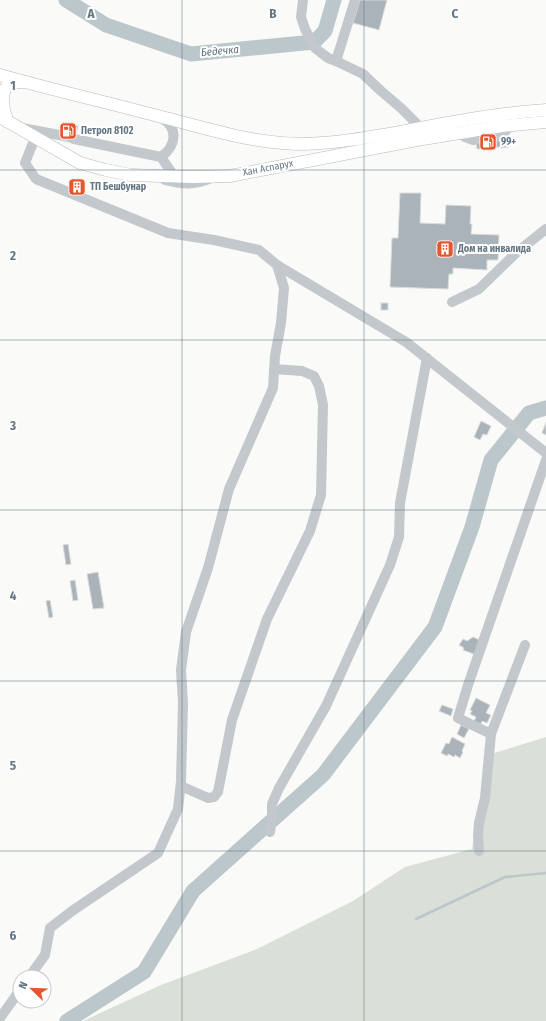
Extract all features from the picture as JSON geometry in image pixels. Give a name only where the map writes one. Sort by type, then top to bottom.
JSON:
[{"type":"main road","name":"Хан Аспарух","points":[[0,75],[220,133],[253,140],[302,144],[360,139],[469,119],[546,110]]},
{"type":"main road","points":[[8,122],[2,109],[2,97],[4,91],[7,86],[12,83],[25,82]]},
{"type":"main road","name":"Хан Аспарух","points":[[8,122],[80,163],[106,170],[131,175],[216,177],[230,176],[416,140],[510,125],[546,122]]},
{"type":"street","points":[[303,0],[301,17],[305,29],[315,48],[328,58],[363,74],[421,128]]},
{"type":"street","points":[[336,61],[355,0]]},
{"type":"street","points":[[160,116],[170,123],[174,136],[171,146],[161,157]]},
{"type":"street","points":[[8,122],[59,135]]},
{"type":"street","points":[[35,138],[26,163],[36,179],[168,233],[214,240],[259,250],[277,265],[406,342],[546,453]]},
{"type":"street","points":[[74,139],[161,157],[174,176]]},
{"type":"street","points":[[154,176],[161,180],[189,184],[199,183],[216,177]]},
{"type":"street","points":[[452,302],[480,289],[516,253],[546,229]]},
{"type":"street","points":[[35,969],[45,955],[50,928],[72,910],[158,853],[178,809],[181,786],[183,703],[181,670],[186,632],[208,568],[229,489],[273,388],[275,356],[281,323],[284,288],[277,265]]},
{"type":"street","points":[[270,832],[272,804],[279,788],[326,706],[390,565],[399,537],[400,503],[427,358]]},
{"type":"street","points":[[181,786],[208,798],[214,797],[218,792],[232,720],[267,618],[310,531],[321,495],[323,405],[319,386],[314,376],[302,371],[274,369]]},
{"type":"street","points":[[492,734],[458,718],[546,460]]},
{"type":"street","points":[[479,851],[478,823],[486,798],[492,734],[525,645]]},
{"type":"street","points":[[0,1018],[12,1001]]},
{"type":"shaded area","points":[[546,737],[546,1021],[83,1021],[161,985],[257,949],[353,901],[405,867],[472,849],[488,755]]},
{"type":"building","points":[[360,0],[387,0],[379,30],[353,23]]},
{"type":"building","name":"Петрол 8102","points":[[63,122],[78,126],[73,143],[58,139]]},
{"type":"building","points":[[476,137],[495,139],[508,138],[499,147],[477,149]]},
{"type":"building","points":[[508,138],[509,147],[501,148],[501,145]]},
{"type":"building","name":"Дом на инвалида","points":[[400,193],[421,193],[420,223],[445,224],[446,205],[471,206],[471,234],[499,235],[498,260],[487,260],[487,270],[453,268],[453,274],[449,274],[448,289],[390,287],[392,238],[398,238]]},
{"type":"building","points":[[381,303],[388,303],[388,310],[381,310]]},
{"type":"building","points":[[481,421],[491,426],[487,435],[483,434],[480,440],[474,437]]},
{"type":"building","points":[[546,422],[546,435],[542,433]]},
{"type":"building","points":[[68,544],[71,564],[66,565],[63,545]]},
{"type":"building","points":[[98,572],[104,608],[93,609],[87,574]]},
{"type":"building","points":[[75,580],[78,600],[73,601],[70,581]]},
{"type":"building","points":[[50,600],[53,617],[49,618],[46,601]]},
{"type":"building","points":[[473,637],[480,640],[474,654],[463,650],[464,648],[459,645],[463,639],[467,641]]},
{"type":"building","points":[[476,698],[490,705],[486,713],[491,715],[487,723],[482,721],[481,724],[474,721],[476,717],[470,714],[472,711],[470,710]]},
{"type":"building","points":[[442,705],[453,709],[451,716],[439,711]]},
{"type":"building","points":[[461,725],[469,729],[464,738],[457,734]]},
{"type":"building","points":[[452,737],[465,744],[460,758],[455,755],[454,757],[448,754],[447,756],[441,753],[446,743],[449,744]]},
{"type":"waterway","name":"Бедечка","points":[[66,0],[106,25],[191,54],[314,42],[325,31],[334,0]]},
{"type":"waterway","points":[[67,1021],[144,972],[193,891],[323,775],[435,627],[472,527],[491,460],[529,413],[546,408]]},
{"type":"waterway","points":[[416,919],[505,877],[546,873]]},
{"type":"tunnel","points":[[59,135],[74,139]]},
{"type":"place","name":"Петрол 8102","points":[[68,131]]},
{"type":"place","name":"99+","points":[[488,142]]},
{"type":"place","name":"ТП Бешбунар","points":[[77,187]]},
{"type":"place","name":"Дом на инвалида","points":[[445,249]]}]
